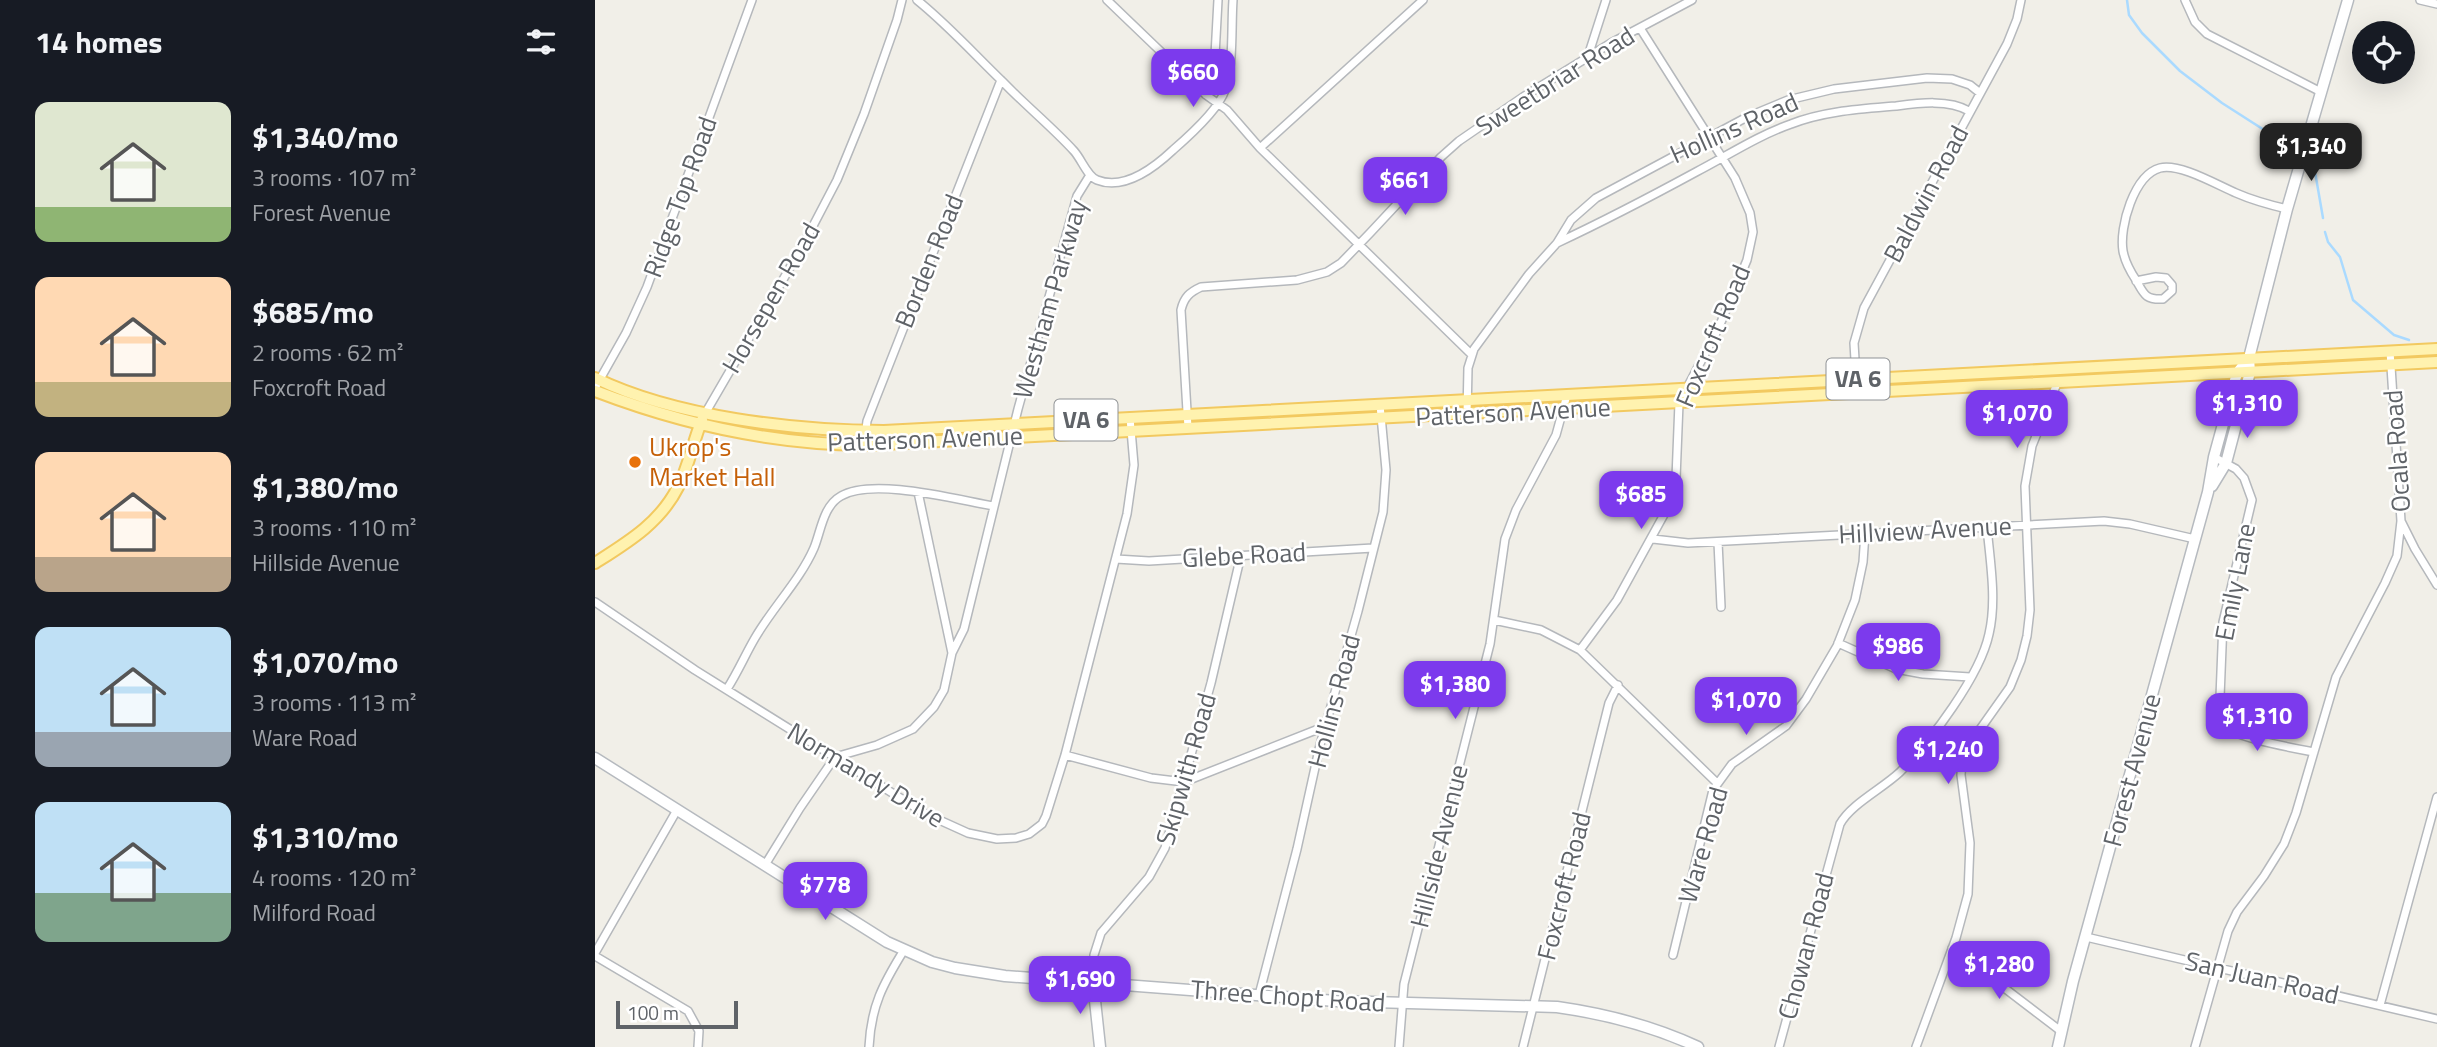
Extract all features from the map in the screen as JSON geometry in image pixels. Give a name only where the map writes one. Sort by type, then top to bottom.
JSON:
[{"type":"main road","name":"Forest Avenue","points":[[2208,492],[2226,463],[2250,372],[2249,358],[2287,209],[2348,0]]},
{"type":"main road","name":"Patterson Avenue","points":[[596,384],[706,412],[799,427],[866,431],[2437,349]]},
{"type":"main road","name":"Forest Avenue","points":[[2058,1047],[2208,492],[2214,457],[2237,373],[2249,358]]},
{"type":"main road","name":"Patterson Avenue","points":[[596,384],[660,414],[700,425],[772,438],[864,445],[2437,362]]},
{"type":"main road","name":"Horsepen Road","points":[[595,564],[637,536],[665,509],[680,485],[706,412]]},
{"type":"main road","name":"Three Chopt Road","points":[[595,758],[872,934],[932,962],[975,972],[1258,995],[1401,1004],[1557,1007],[1612,1017],[1664,1032],[1698,1047]]},
{"type":"main road","name":"Skipwith Road","points":[[1093,982],[1100,1047]]},
{"type":"street","name":"Ridge Top Road","points":[[596,384],[647,287],[752,0]]},
{"type":"street","name":"Horsepen Road","points":[[706,412],[802,247],[837,180],[864,114],[902,0]]},
{"type":"street","points":[[918,0],[1075,152],[1090,175]]},
{"type":"street","points":[[1107,0],[1206,95],[1227,110],[1260,148],[1471,354]]},
{"type":"street","points":[[1206,95],[1214,74],[1218,0]]},
{"type":"street","name":"Westham Parkway","points":[[952,653],[964,629],[1015,424],[1077,196],[1090,175],[1096,180],[1116,181],[1128,179],[1151,168],[1182,142],[1217,103],[1225,91],[1229,67],[1233,0]]},
{"type":"street","points":[[1260,148],[1423,0]]},
{"type":"street","points":[[1588,57],[1606,0]]},
{"type":"street","name":"Sweetbriar Road","points":[[1188,428],[1181,310],[1186,296],[1201,287],[1314,277],[1327,272],[1341,262],[1459,141],[1523,96],[1692,0]]},
{"type":"street","name":"Baldwin Road","points":[[1857,393],[1854,343],[1864,308],[2007,44],[2021,0]]},
{"type":"street","points":[[2185,0],[2195,22],[2207,34],[2321,92]]},
{"type":"street","points":[[2420,0],[2437,4]]},
{"type":"street","name":"Foxcroft Road","points":[[1580,650],[1617,600],[1653,539],[1667,509],[1676,478],[1679,403],[1719,327],[1747,260],[1753,232],[1743,194],[1722,156],[1640,28]]},
{"type":"street","name":"Hollins Road","points":[[1467,414],[1471,354],[1529,274],[1557,243],[1571,220],[1585,205],[1648,168],[1776,105],[1833,89],[1927,78],[1952,79],[1970,85],[1980,93]]},
{"type":"street","name":"Borden Road","points":[[864,445],[867,421],[1001,80]]},
{"type":"street","name":"Hollins Road","points":[[1557,243],[1722,156],[1790,124],[1826,114],[1933,103],[1961,107],[1969,111]]},
{"type":"street","points":[[2136,281],[2166,278],[2172,285],[2172,290],[2163,299],[2144,296],[2136,281],[2125,258],[2122,240],[2124,228],[2137,187],[2151,171],[2166,167],[2183,170],[2238,194],[2287,209]]},
{"type":"street","name":"Ocala Road","points":[[2390,351],[2401,521],[2414,549],[2437,585]]},
{"type":"street","points":[[1916,1047],[1964,912],[1970,880],[1970,843],[1961,766],[1966,751],[2010,687],[2021,660],[2029,622],[2025,486],[2032,446],[2063,368]]},
{"type":"street","name":"Hillside Avenue","points":[[1399,1047],[1404,984],[1494,620],[1501,559],[1510,523],[1556,435],[1567,395]]},
{"type":"street","name":"Hollins Road","points":[[1258,995],[1386,495],[1380,405]]},
{"type":"street","name":"Normandy Drive","points":[[595,602],[727,689],[936,820],[968,833],[997,839],[1022,837],[1042,824],[1065,755],[1133,486],[1130,418]]},
{"type":"street","name":"Emily Lane","points":[[2214,457],[2236,468],[2244,478],[2252,499],[2223,622],[2217,717],[2223,729],[2313,752]]},
{"type":"street","points":[[727,689],[755,638],[812,553],[827,513],[842,495],[872,489],[918,492],[995,506]]},
{"type":"street","points":[[765,865],[835,757],[904,735],[919,725],[944,690],[950,674],[952,653],[918,492]]},
{"type":"street","points":[[2195,1047],[2228,931],[2237,912],[2284,844],[2297,813],[2336,677],[2385,583],[2396,556],[2401,521]]},
{"type":"street","name":"Hillview Avenue","points":[[1653,539],[1688,543],[1718,542],[2079,522],[2121,523],[2195,539]]},
{"type":"street","name":"Chowan Road","points":[[1779,1047],[1833,845],[1843,818],[1901,770],[1938,725],[1984,652],[1991,622],[1987,527]]},
{"type":"street","name":"Ware Road","points":[[1674,955],[1710,800],[1717,783],[1732,764],[1786,726],[1806,699],[1838,643],[1856,600],[1865,533]]},
{"type":"street","points":[[1718,542],[1721,607]]},
{"type":"street","name":"Glebe Road","points":[[1115,559],[1149,561],[1373,548]]},
{"type":"street","name":"Skipwith Road","points":[[1093,982],[1094,955],[1101,933],[1139,890],[1165,849],[1241,555]]},
{"type":"street","points":[[1494,620],[1541,630],[1580,650],[1717,783]]},
{"type":"street","points":[[1838,643],[1896,669],[1970,677]]},
{"type":"street","name":"Foxcroft Road","points":[[1523,1047],[1609,703],[1618,685]]},
{"type":"street","points":[[1065,755],[1151,778],[1184,782],[1326,726]]},
{"type":"street","points":[[2380,1005],[2437,797]]},
{"type":"street","points":[[677,810],[595,955],[683,1006],[697,1023],[700,1036],[698,1047]]},
{"type":"street","name":"San Juan Road","points":[[2086,937],[2437,1019]]},
{"type":"street","points":[[1952,948],[2062,1032]]},
{"type":"street","points":[[869,1047],[878,995],[904,950]]},
{"type":"waterway","points":[[2127,0],[2129,15],[2142,33],[2180,71],[2222,103],[2297,151]]},
{"type":"waterway","points":[[2309,161],[2314,166],[2323,218]]},
{"type":"waterway","points":[[2325,232],[2328,242],[2340,257],[2353,300],[2394,335],[2409,340]]},
{"type":"place","name":"Ukrop's Market Hall","points":[[635,462]]}]
